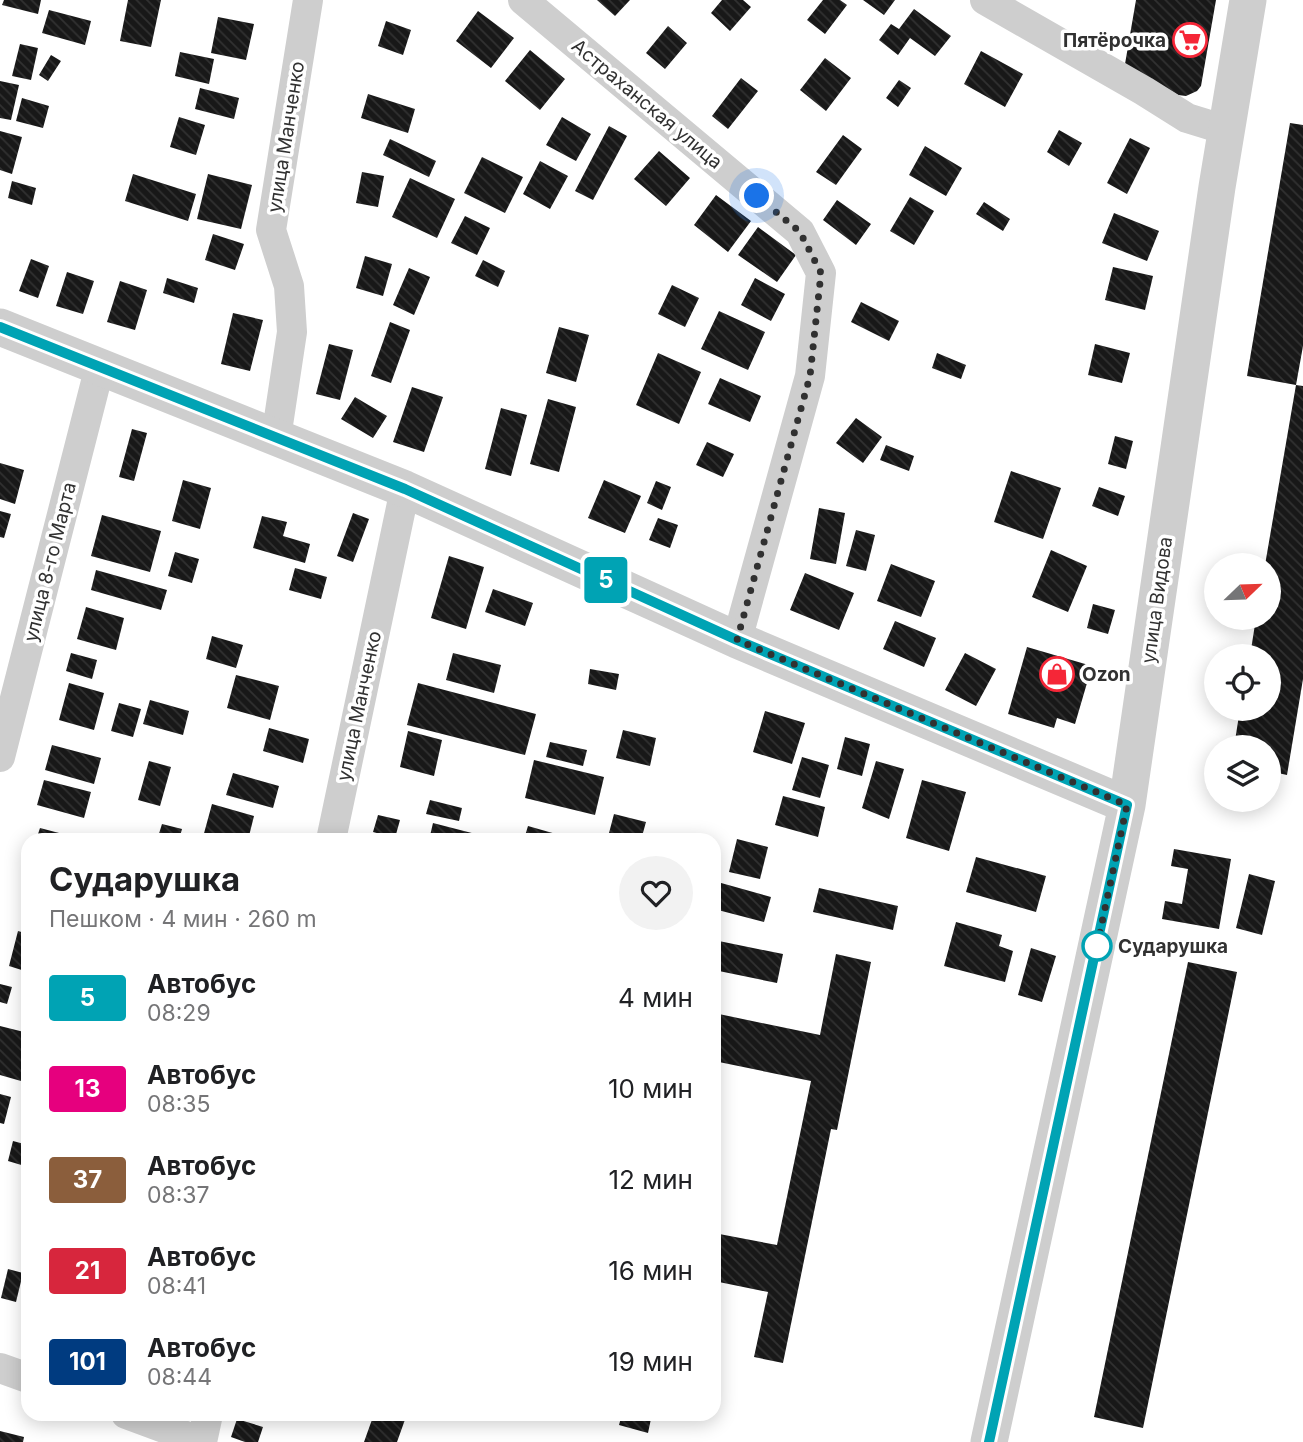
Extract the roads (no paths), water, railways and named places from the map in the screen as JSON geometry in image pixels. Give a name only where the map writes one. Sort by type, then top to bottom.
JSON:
[{"type":"street","name":"улица Манченко","points":[[276,438],[292,332],[289,286],[271,230],[308,0]]},
{"type":"street","name":"Астраханская улица","points":[[523,0],[800,232],[821,273],[810,376],[737,640]]},
{"type":"street","points":[[985,0],[1187,118],[1226,130]]},
{"type":"street","name":"улица Видова","points":[[989,1442],[1127,805],[1226,130],[1248,0]]},
{"type":"street","points":[[0,327],[405,489],[737,640],[1127,805]]},
{"type":"street","name":"улица 8-го Марта","points":[[0,757],[100,366]]},
{"type":"street","name":"улица Манченко","points":[[332,833],[405,489]]},
{"type":"street","points":[[0,1368],[21,1376]]},
{"type":"street","points":[[145,1421],[202,1442],[206,1421]]},
{"type":"place","name":"Пятёрочка","points":[[1190,40]]},
{"type":"place","name":"Ozon","points":[[1057,674]]},
{"type":"place","name":"Сударушка","points":[[1097,946]]}]
